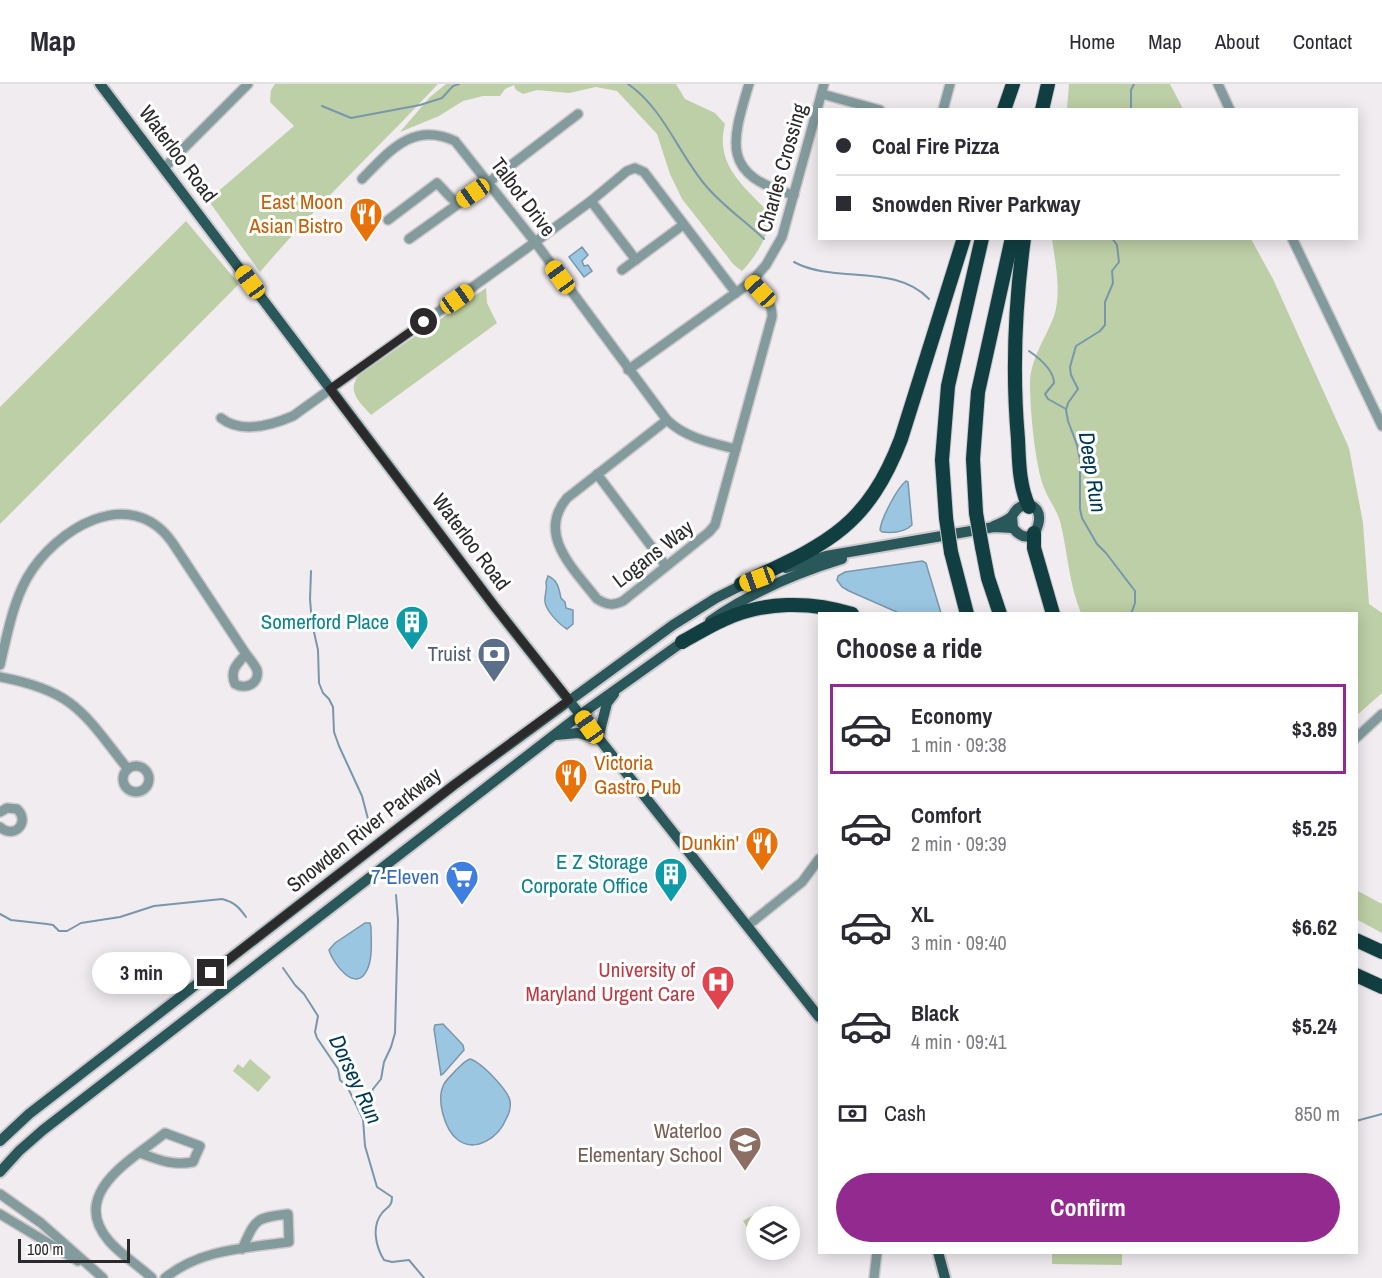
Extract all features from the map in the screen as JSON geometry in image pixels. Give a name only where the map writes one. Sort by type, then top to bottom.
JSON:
[{"type":"highway","points":[[1005,108],[1013,84]]},
{"type":"highway","points":[[1012,108],[1018,84]]},
{"type":"highway","points":[[1043,108],[1048,84]]},
{"type":"highway","points":[[741,584],[820,546],[838,534],[870,500],[892,461],[901,439],[963,240]]},
{"type":"highway","points":[[966,612],[951,552],[942,460],[948,386],[982,240]]},
{"type":"highway","points":[[999,612],[988,578],[981,546],[976,513],[973,459],[978,392],[1012,240]]},
{"type":"highway","points":[[1024,240],[1017,297],[1014,373],[1023,491],[1029,507]]},
{"type":"highway","points":[[1034,533],[1034,548],[1052,612]]},
{"type":"highway","points":[[682,642],[724,619],[770,606],[816,605],[844,612]]},
{"type":"highway","points":[[1358,941],[1382,952]]},
{"type":"highway","points":[[1358,976],[1382,987]]},
{"type":"main road","name":"Waterloo Road","points":[[100,84],[495,607],[818,1016]]},
{"type":"main road","name":"Snowden River Parkway","points":[[994,527],[1012,516],[1019,508],[1029,507]]},
{"type":"main road","points":[[1029,507],[1033,508],[1039,516],[1040,525],[1034,533]]},
{"type":"main road","points":[[1012,516],[1013,528]]},
{"type":"main road","name":"Snowden River Parkway","points":[[0,1141],[29,1114],[437,797],[687,616],[741,584],[826,556],[994,527],[1013,528],[1025,535],[1034,533]]},
{"type":"main road","name":"Snowden River Parkway","points":[[0,1172],[43,1130],[552,736],[722,613],[756,593],[809,570],[874,549]]},
{"type":"main road","points":[[552,736],[578,734],[598,739],[607,703],[619,687]]},
{"type":"main road","points":[[939,1254],[945,1278]]},
{"type":"street","points":[[164,168],[248,84]]},
{"type":"street","points":[[748,84],[735,133],[737,153],[750,176],[761,184],[794,195]]},
{"type":"street","name":"Charles Crossing","points":[[820,108],[824,84]]},
{"type":"street","points":[[944,108],[950,84]]},
{"type":"street","points":[[1218,84],[1229,108]]},
{"type":"street","points":[[822,94],[873,108]]},
{"type":"street","points":[[409,239],[578,114]]},
{"type":"street","name":"Charles Crossing","points":[[628,370],[751,282],[766,265],[782,237],[814,139],[818,116]]},
{"type":"street","name":"Talbot Drive","points":[[362,179],[401,141],[421,136],[441,135],[455,141],[535,242],[667,420],[676,429],[686,434],[736,449]]},
{"type":"street","points":[[220,418],[240,426],[273,424],[293,416],[591,201],[627,171],[635,168],[644,172],[736,293]]},
{"type":"street","points":[[388,220],[438,183],[457,204]]},
{"type":"street","points":[[591,201],[636,260]]},
{"type":"street","points":[[622,270],[683,225]]},
{"type":"street","points":[[1293,240],[1382,426]]},
{"type":"street","name":"Logans Way","points":[[667,420],[567,498],[560,506],[556,518],[557,542],[563,555],[597,599],[610,605],[623,601],[710,532],[715,525],[772,317],[769,301],[751,282]]},
{"type":"street","points":[[597,474],[666,566]]},
{"type":"street","points":[[0,665],[15,606],[36,564],[57,542],[87,523],[97,518],[121,513],[142,517],[166,534],[246,654]]},
{"type":"street","points":[[0,677],[39,686],[72,703],[90,720],[127,768]]},
{"type":"street","points":[[1358,736],[1382,714]]},
{"type":"street","points":[[0,827],[6,832],[15,832],[23,820],[17,809],[1,810]]},
{"type":"street","points":[[747,926],[802,882],[818,860]]},
{"type":"street","points":[[141,1153],[166,1163],[185,1164],[193,1162],[200,1146],[165,1133],[141,1153],[105,1183],[98,1197],[97,1217],[104,1234],[111,1243],[152,1278]]},
{"type":"street","points":[[0,1194],[41,1223],[103,1278]]},
{"type":"street","points":[[0,1214],[68,1254],[103,1278]]},
{"type":"street","points":[[165,1278],[179,1267],[212,1254],[289,1242],[288,1214],[259,1220],[254,1224],[242,1249]]},
{"type":"street","points":[[874,1278],[877,1254]]},
{"type":"green space","points":[[275,84],[438,84],[325,200],[260,272],[208,200],[294,126],[270,102],[271,90]]},
{"type":"green space","points":[[446,84],[676,84],[685,99],[715,113],[725,124],[724,153],[728,165],[743,186],[772,216],[757,252],[742,271],[734,265],[682,199],[670,174],[657,134],[617,91],[596,87],[569,93],[537,90],[523,94],[516,90],[514,85],[505,89],[500,96],[483,96],[463,101],[439,116],[400,132],[430,97]]},
{"type":"green space","points":[[1069,84],[1170,84],[1182,108],[1067,108]]},
{"type":"green space","points":[[186,221],[239,284],[0,524],[0,407]]},
{"type":"green space","points":[[1052,240],[1252,240],[1273,279],[1349,448],[1363,523],[1369,604],[1382,613],[1382,693],[1358,714],[1358,612],[1081,612],[1071,580],[1060,520],[1041,478],[1031,408],[1031,375],[1039,349],[1054,316],[1057,277]]},
{"type":"green space","points":[[486,288],[487,303],[497,323],[371,415],[354,391],[360,374]]},
{"type":"green space","points":[[1358,891],[1382,904],[1382,933],[1358,920]]},
{"type":"green space","points":[[250,1059],[271,1077],[258,1092],[233,1071],[238,1064],[243,1068]]},
{"type":"green space","points":[[1052,1254],[1122,1254],[1122,1265],[1052,1264]]},
{"type":"water","points":[[582,247],[588,255],[582,261],[584,266],[588,265],[592,271],[584,277],[569,257]]},
{"type":"water","points":[[906,481],[908,482],[912,525],[898,532],[882,532],[881,525],[886,512],[898,490]]},
{"type":"water","points":[[922,561],[926,563],[941,612],[897,612],[842,587],[837,580],[838,576],[845,572]]},
{"type":"water","points":[[548,576],[556,582],[566,608],[573,610],[573,624],[567,629],[546,606]]},
{"type":"water","points":[[365,923],[370,923],[371,927],[369,965],[362,977],[351,978],[340,969],[329,950],[335,943]]},
{"type":"water","points":[[443,1024],[463,1045],[464,1050],[441,1075],[434,1029],[435,1025]]},
{"type":"water","points":[[470,1059],[481,1065],[493,1077],[508,1096],[510,1103],[508,1115],[498,1132],[486,1141],[472,1145],[465,1144],[453,1135],[445,1121],[441,1105],[445,1082]]},
{"type":"waterway","points":[[322,106],[351,118],[420,105],[442,98],[453,86],[459,84]]},
{"type":"waterway","points":[[628,84],[641,94],[661,119],[706,186],[764,239]]},
{"type":"waterway","name":"Deep Run","points":[[1131,108],[1131,90],[1134,84]]},
{"type":"waterway","name":"Deep Run","points":[[1113,240],[1117,245],[1119,262],[1112,271],[1113,283],[1105,302],[1105,325],[1100,331],[1076,346],[1070,367],[1078,389],[1066,410],[1080,460],[1082,518],[1097,544],[1135,591],[1135,603],[1132,612]]},
{"type":"waterway","points":[[794,262],[827,272],[882,277],[899,281],[915,288],[929,299]]},
{"type":"waterway","points":[[1029,351],[1052,374],[1054,383],[1045,394],[1048,399],[1066,409]]},
{"type":"waterway","points":[[311,571],[310,599],[318,650],[319,683],[333,707],[334,732],[362,796],[368,819]]},
{"type":"waterway","points":[[363,1119],[373,1089],[381,1079],[384,1062],[395,1033],[398,920],[396,895]]},
{"type":"waterway","name":"Dorsey Run","points":[[0,914],[11,920],[53,925],[59,931],[67,931],[81,923],[120,917],[154,906],[222,899],[236,905],[246,917]]},
{"type":"waterway","name":"Dorsey Run","points":[[283,968],[318,1016],[315,1032],[317,1038],[338,1069],[340,1080],[347,1086],[363,1119],[365,1146],[377,1187],[392,1197],[390,1205],[382,1213],[377,1224],[376,1237],[381,1255],[384,1260],[392,1262],[409,1260],[424,1278]]},
{"type":"waterway","name":"Deep Run","points":[[1358,1120],[1382,1114]]},
{"type":"place","name":"East Moon Asian Bistro","points":[[366,243]]},
{"type":"place","name":"Somerford Place","points":[[412,651]]},
{"type":"place","name":"Truist","points":[[494,683]]},
{"type":"place","name":"Victoria Gastro Pub","points":[[571,804]]},
{"type":"place","name":"Dunkin'","points":[[762,872]]},
{"type":"place","name":"E Z Storage Corporate Office","points":[[671,903]]},
{"type":"place","name":"7-Eleven","points":[[462,906]]},
{"type":"place","name":"University of Maryland Urgent Care","points":[[718,1011]]},
{"type":"place","name":"Waterloo Elementary School","points":[[745,1172]]},
{"type":"route","points":[[211,973],[454,785],[569,700],[495,607],[330,389],[424,322]]}]
